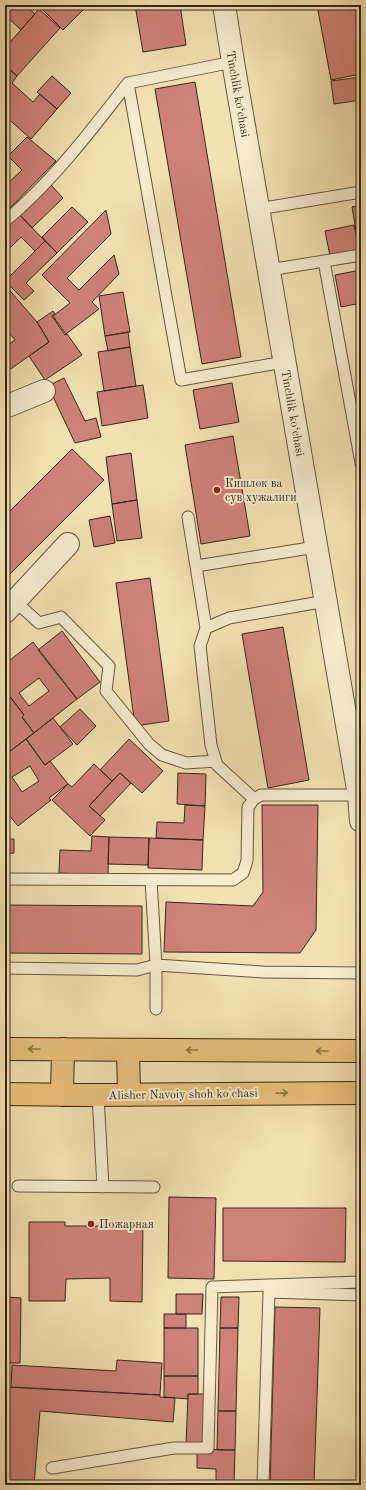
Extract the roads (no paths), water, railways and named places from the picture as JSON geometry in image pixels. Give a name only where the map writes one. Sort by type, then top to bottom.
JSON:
[{"type":"main road","points":[[5,1049],[361,1051]]},
{"type":"main road","points":[[62,1095],[63,1049]]},
{"type":"main road","points":[[128,1050],[129,1095]]},
{"type":"main road","name":"Alisher Navoiy shoh ko'chasi","points":[[5,1094],[129,1095],[361,1093]]},
{"type":"street","name":"Tinchlik kо‘chasi","points":[[224,5],[359,795],[361,821]]},
{"type":"street","points":[[5,407],[44,391]]},
{"type":"street","points":[[10,606],[68,544]]},
{"type":"lane","points":[[5,221],[23,206],[87,136],[128,84],[233,62]]},
{"type":"lane","points":[[128,84],[181,380],[284,362]]},
{"type":"lane","points":[[258,209],[361,192]]},
{"type":"lane","points":[[269,270],[361,255]]},
{"type":"lane","points":[[324,261],[361,463]]},
{"type":"lane","points":[[188,517],[206,628],[200,646],[211,745],[218,765],[254,799]]},
{"type":"lane","points":[[196,566],[316,547]]},
{"type":"lane","points":[[206,628],[229,618],[326,601]]},
{"type":"lane","points":[[10,606],[38,623],[61,617],[109,666],[106,691],[149,744],[162,755],[186,763],[216,761]]},
{"type":"lane","points":[[5,879],[233,880],[243,873],[247,861],[248,807],[254,799],[261,795],[359,795]]},
{"type":"lane","points":[[151,880],[156,965],[156,1009]]},
{"type":"lane","points":[[5,968],[138,970],[156,965],[263,972],[361,973]]},
{"type":"lane","points":[[98,1095],[103,1187]]},
{"type":"lane","points":[[18,1186],[154,1187]]},
{"type":"lane","points":[[52,1468],[174,1448],[208,1448],[212,1286],[361,1282]]},
{"type":"lane","points":[[263,1485],[269,1292],[361,1295]]},
{"type":"place","name":"Кишлок ва сув хужалиги","points":[[217,490]]},
{"type":"place","name":"Пожарная","points":[[91,1224]]}]
